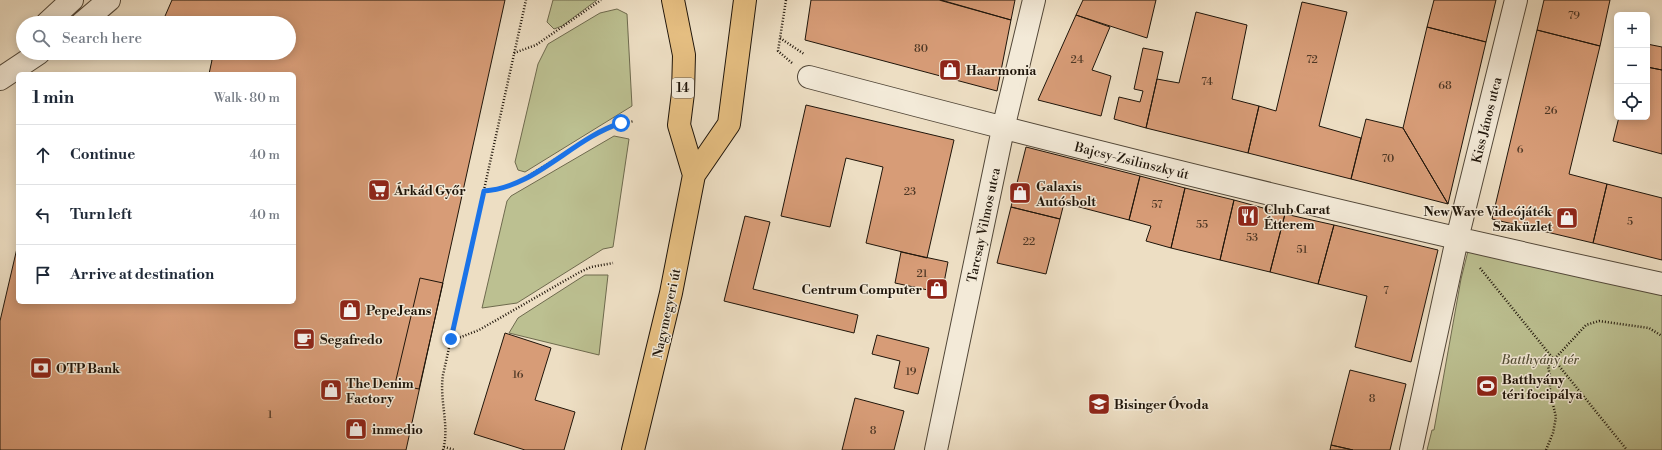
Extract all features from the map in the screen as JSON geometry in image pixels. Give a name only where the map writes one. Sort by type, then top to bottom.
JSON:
[{"type":"main road","name":"Nagymegyeri út","points":[[673,0],[684,56],[683,93],[679,125],[694,174]]},
{"type":"main road","name":"Nagymegyeri út","points":[[633,450],[671,293],[694,174],[729,124],[745,0]]},
{"type":"street","points":[[55,16],[72,0]]},
{"type":"street","points":[[90,16],[109,0]]},
{"type":"street","name":"Tarcsay Vilmos utca","points":[[936,450],[1003,129],[1034,0]]},
{"type":"street","name":"Kiss János utca","points":[[1457,239],[1516,0]]},
{"type":"street","points":[[0,66],[16,51]]},
{"type":"street","points":[[0,79],[29,60]]},
{"type":"street","name":"Bajcsy-Zsilinszky út","points":[[809,77],[1003,129],[1457,239]]},
{"type":"street","points":[[1411,450],[1457,239],[1662,284]]},
{"type":"path","points":[[455,450],[444,448],[445,429],[441,391],[443,375],[526,0]]},
{"type":"path","points":[[514,54],[536,45],[600,0]]},
{"type":"path","points":[[778,50],[786,0]]},
{"type":"path","points":[[780,38],[804,54]]},
{"type":"path","points":[[484,191],[501,189],[517,183],[600,132],[616,125],[634,122]]},
{"type":"path","points":[[1457,239],[1627,450]]},
{"type":"path","points":[[451,339],[466,336],[478,330],[580,272],[591,267],[613,263]]},
{"type":"path","points":[[1546,450],[1553,433],[1556,417],[1550,392],[1550,376],[1548,366],[1586,325],[1599,321],[1648,328],[1662,336]]},
{"type":"green space","points":[[553,0],[597,0],[562,26],[554,29],[547,22]]},
{"type":"green space","points":[[617,9],[627,14],[632,106],[525,172],[518,170],[515,162],[538,64],[548,44],[600,13]]},
{"type":"green space","points":[[614,136],[629,139],[613,247],[603,249],[517,303],[482,308],[507,201],[511,196]]},
{"type":"green space","name":"Batthyány tér","points":[[1469,247],[1662,294],[1662,450],[1427,450],[1432,430],[1434,430],[1461,279]]},
{"type":"green space","points":[[585,275],[608,275],[599,355],[509,333],[518,318]]},
{"type":"building","name":"Árkád Győr","points":[[172,0],[505,0],[406,450],[0,450],[0,321],[16,253],[16,304],[296,304],[296,72],[209,72],[212,60],[296,60],[296,16],[165,16]]},
{"type":"building","points":[[811,0],[939,0],[1011,20],[997,91],[805,40]]},
{"type":"building","points":[[941,0],[1015,0],[1011,20]]},
{"type":"building","points":[[1083,0],[1156,0],[1147,38],[1076,15]]},
{"type":"building","points":[[1434,0],[1496,0],[1486,42],[1427,27]]},
{"type":"building","points":[[1544,0],[1610,0],[1600,46],[1537,30]]},
{"type":"building","points":[[1302,2],[1347,12],[1319,126],[1361,138],[1351,179],[1248,153],[1259,106],[1276,111]]},
{"type":"building","points":[[1196,12],[1247,25],[1232,99],[1259,106],[1248,153],[1146,128],[1157,79],[1179,83]]},
{"type":"building","points":[[1076,15],[1110,27],[1092,70],[1111,76],[1101,116],[1038,100]]},
{"type":"building","points":[[1427,27],[1486,42],[1448,204],[1403,128]]},
{"type":"building","points":[[1537,30],[1600,46],[1569,174],[1607,184],[1593,243],[1492,219]]},
{"type":"building","points":[[1650,45],[1662,47],[1662,70],[1650,68]]},
{"type":"building","points":[[1143,48],[1163,52],[1146,128],[1114,119],[1119,97],[1140,102],[1143,91],[1134,89]]},
{"type":"building","points":[[1650,68],[1662,70],[1662,154],[1613,141],[1618,120],[1650,120]]},
{"type":"building","points":[[806,105],[954,140],[927,258],[866,243],[883,167],[846,158],[830,227],[781,216]]},
{"type":"building","points":[[1366,119],[1403,128],[1448,204],[1351,179]]},
{"type":"building","points":[[1026,147],[1140,176],[1129,220],[1064,203],[1060,219],[1011,207]]},
{"type":"building","points":[[1140,176],[1185,188],[1171,248],[1146,241],[1151,226],[1129,220]]},
{"type":"building","points":[[1607,184],[1662,198],[1662,260],[1593,243]]},
{"type":"building","points":[[1185,188],[1234,200],[1220,260],[1171,248]]},
{"type":"building","points":[[1234,200],[1285,214],[1270,272],[1220,260]]},
{"type":"building","points":[[1011,207],[1060,219],[1046,274],[997,263]]},
{"type":"building","points":[[1285,214],[1334,225],[1318,284],[1270,272]]},
{"type":"building","points":[[745,216],[770,222],[753,289],[858,315],[854,333],[724,301]]},
{"type":"building","points":[[1334,225],[1438,250],[1411,362],[1355,347],[1367,296],[1318,284]]},
{"type":"building","points":[[901,252],[948,262],[942,293],[895,283]]},
{"type":"building","points":[[420,278],[443,283],[419,389],[395,384]]},
{"type":"building","points":[[505,333],[551,348],[535,400],[575,412],[564,450],[525,450],[474,434]]},
{"type":"building","points":[[877,335],[929,348],[918,394],[894,388],[900,361],[872,354]]},
{"type":"building","points":[[1350,370],[1406,384],[1390,450],[1353,450],[1331,445]]},
{"type":"building","points":[[855,398],[904,411],[894,450],[842,450]]},
{"type":"building","points":[[1331,445],[1353,450],[1330,450]]},
{"type":"place","name":"Haarmonia","points":[[950,70]]},
{"type":"place","name":"Árkád Győr","points":[[379,190]]},
{"type":"place","name":"Galaxis Autósbolt","points":[[1020,193]]},
{"type":"place","name":"Club Carat Étterem","points":[[1248,216]]},
{"type":"place","name":"New Wave Videójáték Szaküzlet","points":[[1567,218]]},
{"type":"place","name":"Centrum Computer","points":[[937,289]]},
{"type":"place","name":"Pepe Jeans","points":[[350,310]]},
{"type":"place","name":"Segafredo","points":[[304,339]]},
{"type":"place","name":"OTP Bank","points":[[41,368]]},
{"type":"place","name":"Batthyány téri focipálya","points":[[1487,386]]},
{"type":"place","name":"The Denim Factory","points":[[331,390]]},
{"type":"place","name":"Bisinger Óvoda","points":[[1099,404]]},
{"type":"place","name":"inmedio","points":[[356,429]]},
{"type":"route","points":[[451,339],[484,191],[501,189],[517,183],[600,132],[621,123]]}]
